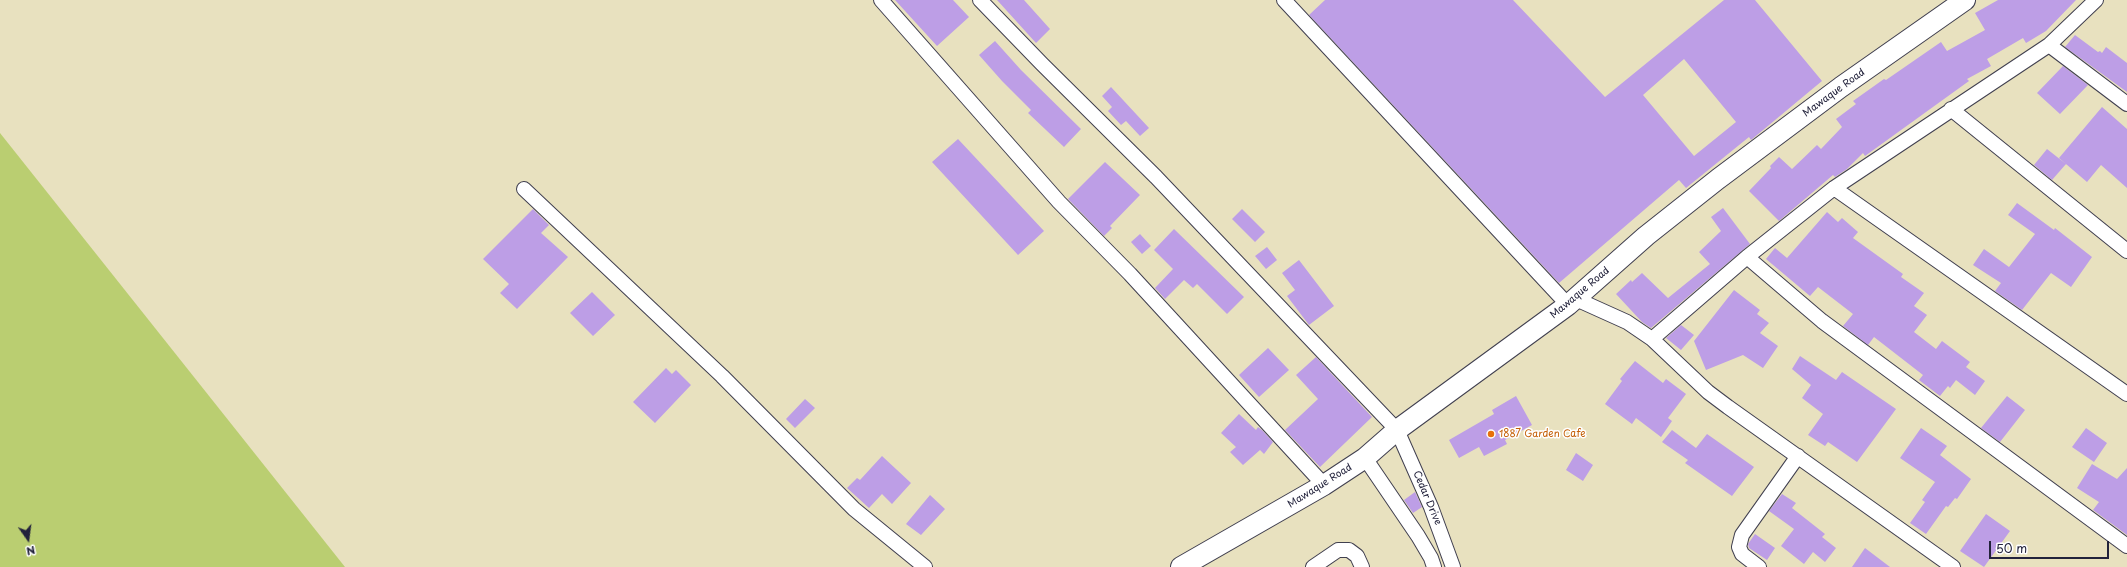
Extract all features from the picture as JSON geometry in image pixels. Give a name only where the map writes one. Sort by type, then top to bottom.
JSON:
[{"type":"main road","name":"Mawaque Road","points":[[1181,567],[1324,485],[1365,458],[1397,430],[1572,302],[1646,236],[1718,179],[1841,87],[1965,0]]},
{"type":"street","points":[[881,0],[1059,202],[1130,274],[1324,485]]},
{"type":"street","name":"Cedar Drive","points":[[980,0],[1156,177],[1397,430],[1432,507],[1453,567]]},
{"type":"street","points":[[1284,0],[1572,302],[1627,322],[1652,339],[1708,392],[1953,567]]},
{"type":"street","points":[[1652,339],[1747,257],[1834,188],[2049,45],[2096,0]]},
{"type":"street","points":[[2049,45],[2127,104]]},
{"type":"street","points":[[1951,109],[2127,251]]},
{"type":"street","points":[[1834,188],[2127,394]]},
{"type":"street","points":[[524,189],[722,376],[854,509],[925,567]]},
{"type":"street","points":[[1747,257],[1822,321],[2127,546]]},
{"type":"street","points":[[1759,567],[1742,554],[1739,547],[1742,535],[1798,456]]},
{"type":"street","points":[[1365,458],[1418,536],[1431,558],[1434,567]]},
{"type":"street","points":[[1313,567],[1338,550],[1349,550],[1357,556],[1362,567]]},
{"type":"green space","points":[[0,133],[345,567],[0,567]]},
{"type":"building","points":[[895,0],[953,0],[969,17],[937,46]]},
{"type":"building","points":[[997,0],[1024,0],[1050,29],[1036,43]]},
{"type":"building","points":[[1325,0],[1513,0],[1605,97],[1724,0],[1755,0],[1822,81],[1751,140],[1749,137],[1686,188],[1679,180],[1559,283],[1309,15]],"holes":[[[1684,59],[1736,122],[1694,156],[1643,95]]]},
{"type":"building","points":[[1998,0],[2076,0],[2046,31],[2026,43],[2023,38],[1987,59],[1991,66],[1967,79],[1969,81],[1865,156],[1863,153],[1847,169],[1835,177],[1833,175],[1779,221],[1749,191],[1771,168],[1770,166],[1779,157],[1792,169],[1817,145],[1821,149],[1842,127],[1836,119],[1856,104],[1853,101],[1884,79],[1886,80],[1941,42],[1947,51],[1985,30],[1975,13]]},
{"type":"building","points":[[2075,35],[2098,52],[2100,51],[2102,53],[2106,47],[2127,63],[2127,92],[2065,47]]},
{"type":"building","points":[[995,41],[1021,70],[1081,129],[1064,147],[1028,113],[1031,110],[979,55]]},
{"type":"building","points":[[2063,66],[2088,85],[2060,114],[2037,93]]},
{"type":"building","points":[[1111,87],[1149,128],[1140,136],[1126,121],[1121,125],[1108,111],[1112,107],[1102,96]]},
{"type":"building","points":[[2102,107],[2127,129],[2127,188],[2101,165],[2087,182],[2059,158]]},
{"type":"building","points":[[958,139],[1044,231],[1018,255],[932,162]]},
{"type":"building","points":[[2047,149],[2066,164],[2052,180],[2034,165]]},
{"type":"building","points":[[1105,162],[1140,195],[1110,226],[1112,228],[1104,236],[1068,199]]},
{"type":"building","points":[[2017,203],[2054,230],[2055,228],[2092,257],[2071,287],[2051,273],[2022,310],[1995,291],[2001,283],[1973,265],[1984,249],[2009,267],[2035,234],[2008,215]]},
{"type":"building","points":[[1723,208],[1750,244],[1651,328],[1642,322],[1616,294],[1631,280],[1632,282],[1642,273],[1668,298],[1710,264],[1699,252],[1721,231],[1711,217]]},
{"type":"building","points":[[533,209],[549,225],[541,233],[568,257],[517,309],[500,293],[509,284],[483,259]]},
{"type":"building","points":[[1242,209],[1265,232],[1255,242],[1232,219]]},
{"type":"building","points":[[1827,212],[1838,222],[1842,218],[1858,232],[1853,238],[1903,274],[1901,277],[1924,293],[1914,306],[1927,315],[1914,332],[1936,349],[1942,341],[1970,362],[1966,367],[1985,381],[1975,395],[1956,380],[1950,388],[1948,386],[1940,396],[1919,380],[1923,375],[1874,337],[1868,345],[1843,326],[1853,314],[1818,287],[1810,296],[1766,259],[1775,248],[1787,258]]},
{"type":"building","points":[[1174,229],[1244,297],[1227,314],[1197,284],[1193,288],[1184,280],[1165,299],[1155,288],[1173,269],[1154,250]]},
{"type":"building","points":[[1140,234],[1151,246],[1142,254],[1131,242]]},
{"type":"building","points":[[1267,247],[1277,260],[1266,269],[1255,256]]},
{"type":"building","points":[[1299,260],[1334,306],[1309,325],[1287,296],[1295,290],[1282,273]]},
{"type":"building","points":[[1734,290],[1760,310],[1757,314],[1769,323],[1760,333],[1778,346],[1763,368],[1743,355],[1706,370],[1694,341]]},
{"type":"building","points":[[592,292],[615,315],[593,336],[570,313]]},
{"type":"building","points":[[1681,325],[1694,335],[1681,350],[1666,338]]},
{"type":"building","points":[[1268,348],[1289,370],[1259,397],[1239,375]]},
{"type":"building","points":[[1800,356],[1836,380],[1842,372],[1896,409],[1857,462],[1828,442],[1825,446],[1808,435],[1823,414],[1802,398],[1811,385],[1792,369]]},
{"type":"building","points":[[1316,357],[1372,417],[1320,467],[1285,430],[1318,399],[1296,375]]},
{"type":"building","points":[[1635,361],[1663,383],[1666,379],[1686,394],[1668,418],[1672,421],[1661,437],[1636,418],[1632,424],[1605,404],[1622,381],[1620,379]]},
{"type":"building","points":[[666,368],[672,374],[676,370],[691,385],[655,423],[633,402]]},
{"type":"building","points":[[1516,396],[1532,425],[1505,440],[1507,444],[1484,456],[1479,447],[1459,458],[1449,440],[1494,414],[1492,410]]},
{"type":"building","points":[[2007,396],[2025,410],[2000,442],[1981,428]]},
{"type":"building","points":[[805,399],[815,408],[795,428],[786,419]]},
{"type":"building","points":[[1239,414],[1256,430],[1258,427],[1263,431],[1273,442],[1264,454],[1260,450],[1243,465],[1230,452],[1236,447],[1221,433]]},
{"type":"building","points":[[1921,428],[1947,446],[1940,455],[1971,479],[1957,499],[1955,498],[1948,507],[1946,506],[1926,534],[1910,523],[1925,502],[1922,500],[1935,482],[1900,458]]},
{"type":"building","points":[[2086,428],[2107,443],[2094,462],[2072,447]]},
{"type":"building","points":[[1672,430],[1696,448],[1707,434],[1754,467],[1732,496],[1685,463],[1688,460],[1662,442]]},
{"type":"building","points":[[1576,453],[1593,465],[1583,481],[1566,470]]},
{"type":"building","points":[[882,456],[911,483],[892,504],[882,494],[869,508],[847,488],[857,478],[860,480]]},
{"type":"building","points":[[2092,464],[2117,479],[2127,468],[2127,535],[2093,510],[2099,502],[2077,488]]},
{"type":"building","points":[[1415,492],[1422,507],[1413,513],[1404,500]]},
{"type":"building","points":[[1782,494],[1796,503],[1792,508],[1825,534],[1822,537],[1836,548],[1825,562],[1813,552],[1804,564],[1781,546],[1794,529],[1769,511]]},
{"type":"building","points":[[930,495],[945,509],[921,535],[906,524]]},
{"type":"building","points":[[1986,514],[2010,531],[1984,567],[1960,551]]},
{"type":"building","points":[[1755,534],[1775,548],[1767,560],[1749,548],[1748,544]]},
{"type":"building","points":[[1865,548],[1890,567],[1852,567]]},
{"type":"place","name":"1887 Garden Cafe","points":[[1491,434]]}]
